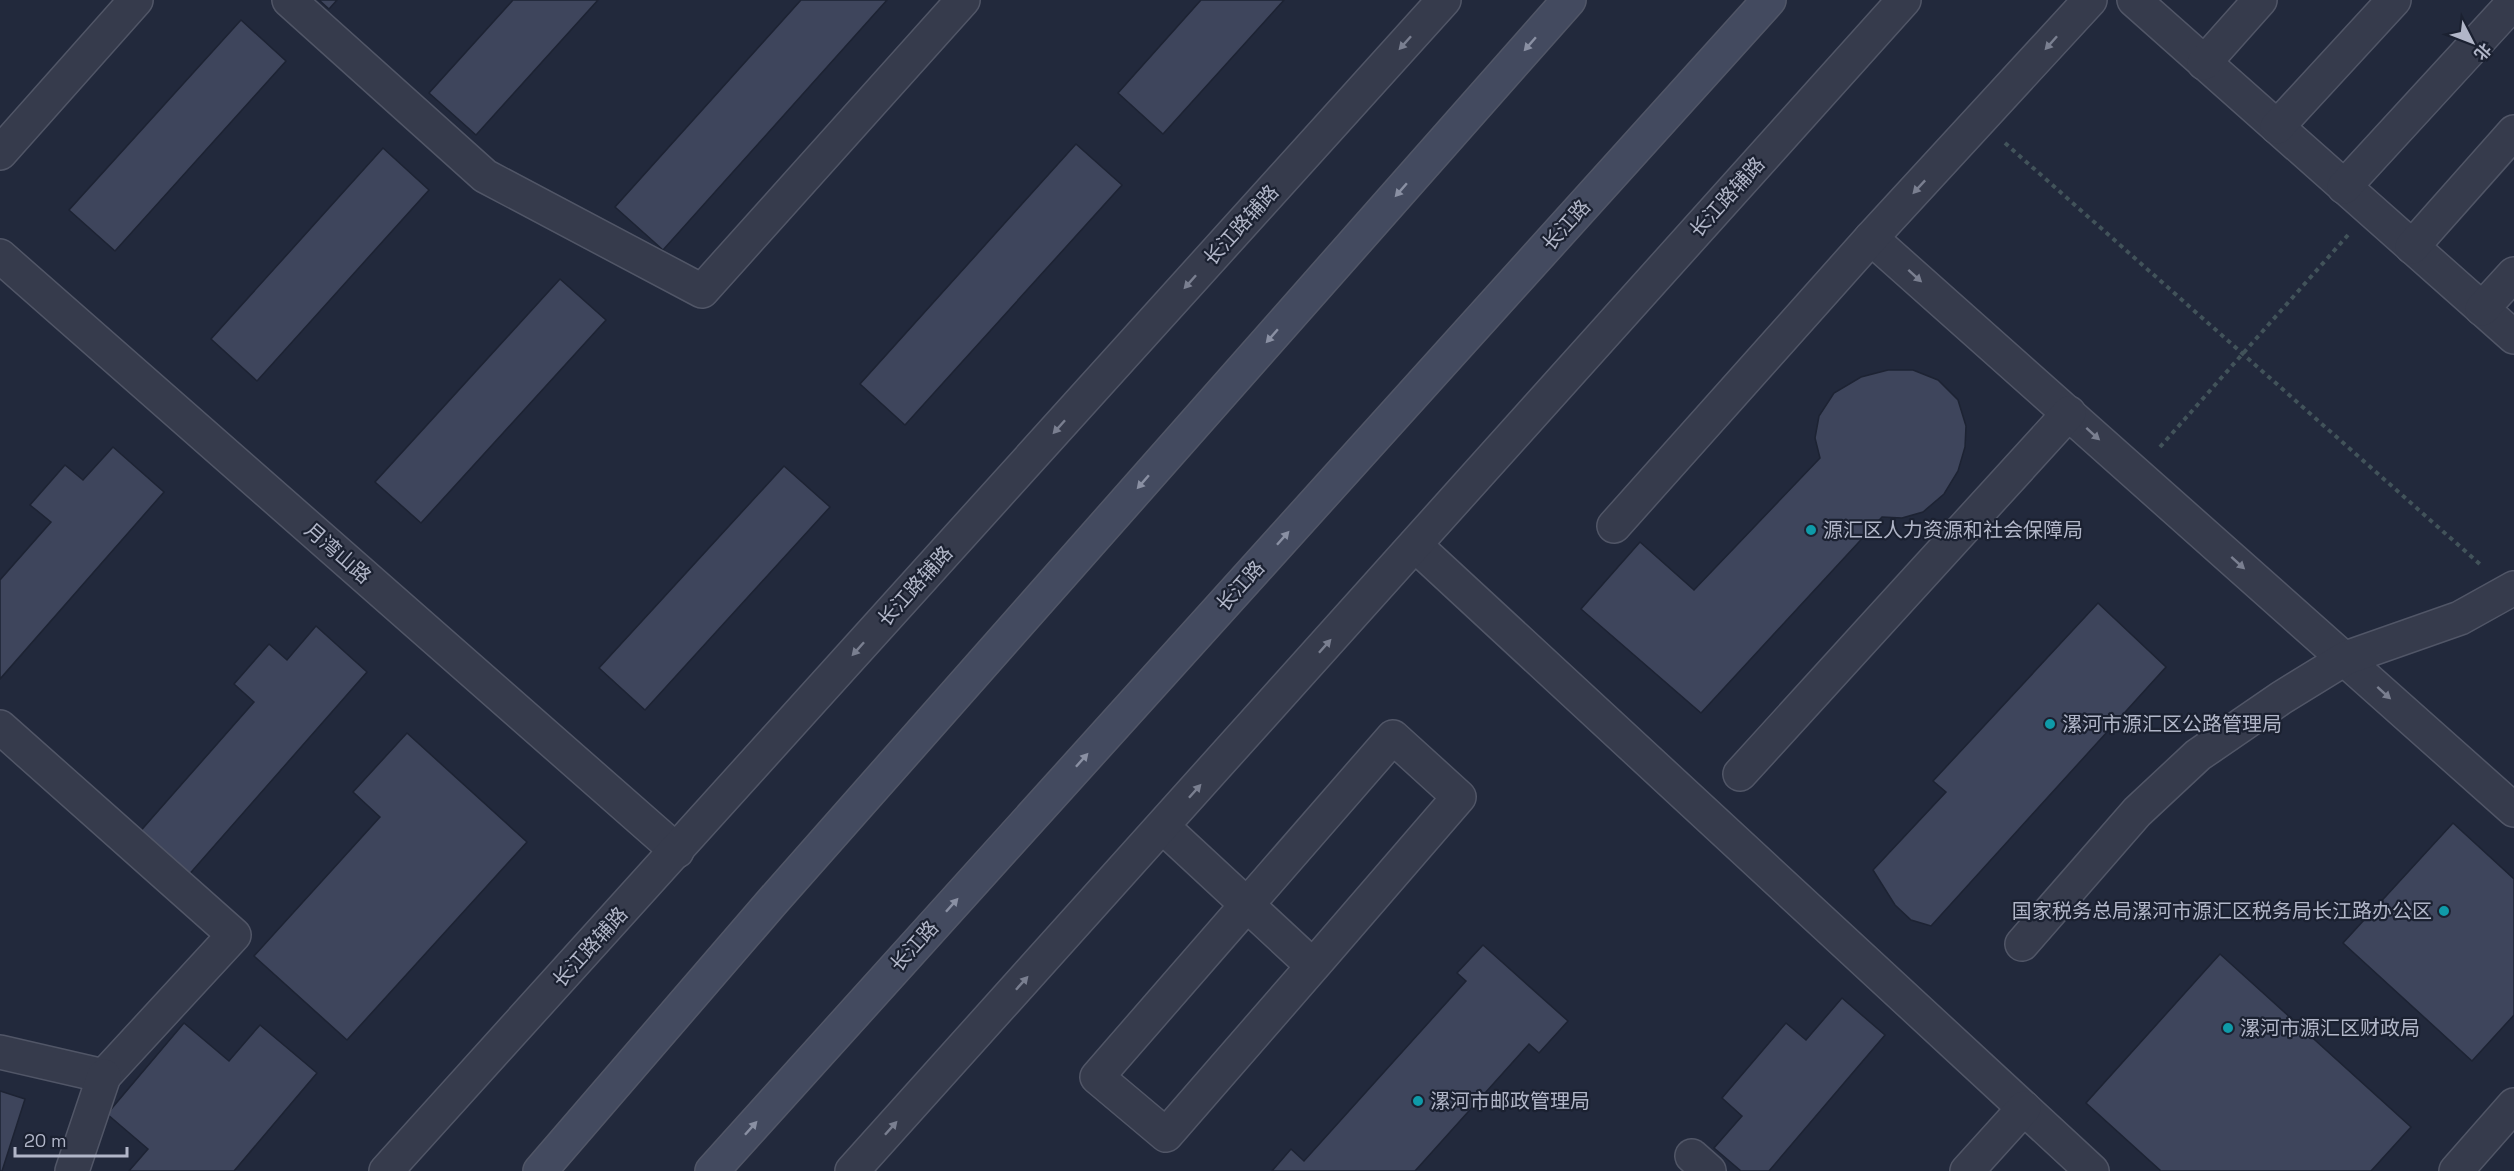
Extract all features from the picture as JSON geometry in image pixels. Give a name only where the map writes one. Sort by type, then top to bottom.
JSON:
[{"type":"main road","points":[[540,1171],[780,893],[1569,0]]},
{"type":"main road","name":"长江路","points":[[711,1171],[1769,0]]},
{"type":"street","points":[[0,153],[136,0]]},
{"type":"street","points":[[289,0],[485,176],[702,291],[963,0]]},
{"type":"street","name":"长江路辅路","points":[[386,1171],[1444,0]]},
{"type":"street","name":"长江路辅路","points":[[852,1171],[1904,0]]},
{"type":"street","points":[[1614,526],[1871,238],[2090,0]]},
{"type":"street","points":[[2134,0],[2514,338]]},
{"type":"street","points":[[2204,63],[2260,0]]},
{"type":"street","points":[[2277,127],[2394,0]]},
{"type":"street","points":[[2344,187],[2514,2]]},
{"type":"street","points":[[2412,247],[2514,132]]},
{"type":"street","points":[[1871,238],[2346,658],[2514,810]]},
{"type":"street","name":"月湾山路","points":[[0,256],[677,850]]},
{"type":"street","points":[[2482,309],[2514,274]]},
{"type":"street","points":[[1740,774],[2069,412]]},
{"type":"street","points":[[1415,545],[2092,1171]]},
{"type":"street","points":[[2022,944],[2137,812],[2198,755],[2281,698],[2346,658],[2460,618],[2512,589]]},
{"type":"street","points":[[0,727],[234,935],[104,1076],[72,1171]]},
{"type":"street","points":[[1393,737],[1459,796],[1313,966],[1166,1135],[1097,1077],[1393,737]]},
{"type":"street","points":[[1163,827],[1313,966]]},
{"type":"street","points":[[0,1052],[104,1076]]},
{"type":"street","points":[[2456,1171],[2514,1105]]},
{"type":"street","points":[[1967,1171],[2024,1108]]},
{"type":"path","points":[[1980,122],[2512,589]]},
{"type":"path","points":[[2137,473],[2370,210]]},
{"type":"building","points":[[319,0],[337,0],[329,9]]},
{"type":"building","points":[[513,0],[598,0],[476,135],[429,93]]},
{"type":"building","points":[[801,0],[887,0],[663,250],[615,207]]},
{"type":"building","points":[[1201,0],[1284,0],[1163,134],[1118,93]]},
{"type":"building","points":[[241,20],[286,61],[115,251],[69,210]]},
{"type":"building","points":[[1076,144],[1122,185],[905,425],[860,384]]},
{"type":"building","points":[[383,148],[429,190],[257,381],[211,339]]},
{"type":"building","points":[[560,279],[606,320],[421,523],[375,482]]},
{"type":"building","name":"源汇区人力资源和社会保障局","points":[[1888,370],[1913,370],[1938,380],[1958,400],[1966,426],[1965,447],[1958,471],[1944,494],[1923,512],[1902,518],[1882,517],[1701,713],[1581,609],[1640,542],[1694,590],[1820,458],[1815,438],[1819,416],[1834,393],[1861,377]]},
{"type":"building","points":[[113,447],[164,492],[0,679],[0,580],[51,522],[30,505],[65,465],[83,480]]},
{"type":"building","points":[[784,466],[830,507],[645,710],[599,668]]},
{"type":"building","name":"漯河市源汇区公路管理局","points":[[2098,603],[2166,667],[1931,926],[1911,920],[1895,905],[1873,870],[1946,792],[1933,781]]},
{"type":"building","points":[[316,626],[367,672],[186,878],[137,835],[254,702],[234,684],[269,644],[287,660]]},
{"type":"building","points":[[407,733],[527,842],[347,1040],[254,956],[380,817],[353,792]]},
{"type":"building","name":"国家税务总局漯河市源汇区税务局长江路办公区","points":[[2453,823],[2514,879],[2514,1015],[2472,1061],[2343,943]]},
{"type":"building","name":"漯河市邮政管理局","points":[[1483,945],[1568,1021],[1539,1053],[1529,1044],[1415,1171],[1272,1171],[1291,1149],[1304,1161],[1466,981],[1457,973]]},
{"type":"building","name":"漯河市源汇区财政局","points":[[2220,954],[2411,1127],[2371,1171],[2161,1171],[2086,1103]]},
{"type":"building","points":[[1842,998],[1885,1035],[1769,1171],[1741,1171],[1714,1148],[1742,1116],[1722,1098],[1786,1023],[1806,1040]]},
{"type":"building","points":[[184,1023],[229,1061],[260,1025],[317,1073],[234,1171],[129,1171],[148,1149],[107,1114]]},
{"type":"building","points":[[0,1091],[25,1099],[2,1171],[0,1171]]},
{"type":"place","name":"源汇区人力资源和社会保障局","points":[[1811,530]]},
{"type":"place","name":"漯河市源汇区公路管理局","points":[[2050,724]]},
{"type":"place","name":"国家税务总局漯河市源汇区税务局长江路办公区","points":[[2444,911]]},
{"type":"place","name":"漯河市源汇区财政局","points":[[2228,1028]]},
{"type":"place","name":"漯河市邮政管理局","points":[[1418,1101]]}]
